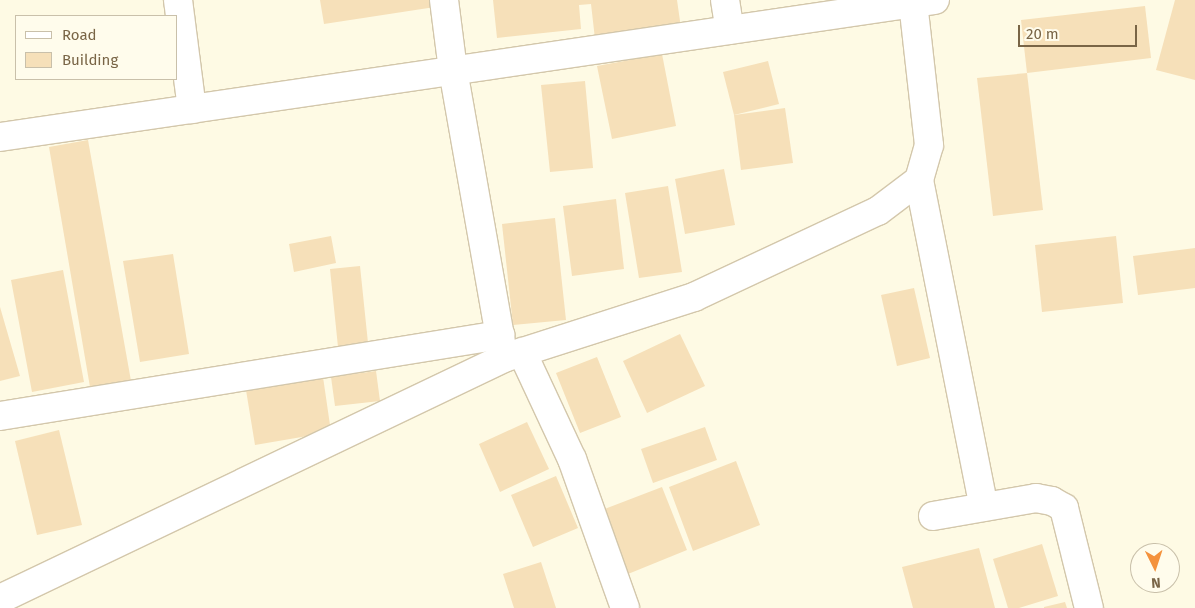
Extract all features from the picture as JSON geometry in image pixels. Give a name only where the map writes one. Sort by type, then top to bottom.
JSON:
[{"type":"street","points":[[178,0],[192,109]]},
{"type":"street","points":[[444,0],[453,70],[508,348],[572,459],[625,608]]},
{"type":"street","points":[[725,0],[730,30]]},
{"type":"street","points":[[0,137],[924,1],[928,145],[918,180],[984,507]]},
{"type":"street","points":[[0,416],[508,348],[694,297],[878,211],[918,180]]},
{"type":"street","points":[[0,600],[508,348]]},
{"type":"street","points":[[933,516],[1036,498],[1052,500],[1064,508],[1089,608]]},
{"type":"building","points":[[320,0],[434,0],[435,7],[324,24]]},
{"type":"building","points":[[493,0],[677,0],[681,28],[595,39],[591,4],[579,5],[581,29],[497,38]]},
{"type":"building","points":[[1175,0],[1195,0],[1195,80],[1156,70]]},
{"type":"building","points":[[1145,6],[1151,58],[1027,73],[1021,20]]},
{"type":"building","points":[[662,54],[676,126],[612,139],[597,66]]},
{"type":"building","points":[[768,61],[779,104],[734,115],[723,72]]},
{"type":"building","points":[[1027,73],[1043,210],[993,216],[977,78]]},
{"type":"building","points":[[585,81],[593,168],[550,172],[541,85]]},
{"type":"building","points":[[785,108],[793,163],[741,170],[734,115]]},
{"type":"building","points":[[88,140],[131,381],[90,387],[49,147]]},
{"type":"building","points":[[724,169],[735,225],[685,234],[675,179]]},
{"type":"building","points":[[668,186],[682,272],[639,278],[625,193]]},
{"type":"building","points":[[616,199],[624,269],[572,276],[563,206]]},
{"type":"building","points":[[555,218],[566,320],[513,325],[502,224]]},
{"type":"building","points":[[331,236],[336,263],[294,272],[289,244]]},
{"type":"building","points":[[1116,236],[1123,303],[1042,312],[1035,245]]},
{"type":"building","points":[[1195,248],[1195,288],[1138,295],[1133,256]]},
{"type":"building","points":[[173,254],[189,354],[140,362],[123,261]]},
{"type":"building","points":[[360,266],[368,343],[338,347],[330,269]]},
{"type":"building","points":[[63,270],[84,382],[32,392],[11,280]]},
{"type":"building","points":[[914,288],[930,358],[897,366],[881,295]]},
{"type":"building","points":[[0,307],[20,376],[0,381]]},
{"type":"building","points":[[680,334],[705,386],[647,413],[623,361]]},
{"type":"building","points":[[597,357],[621,417],[580,433],[556,373]]},
{"type":"building","points":[[376,371],[380,401],[335,406],[331,377]]},
{"type":"building","points":[[323,377],[331,432],[255,445],[246,390]]},
{"type":"building","points":[[527,422],[549,469],[500,492],[479,444]]},
{"type":"building","points":[[705,427],[717,460],[653,483],[641,449]]},
{"type":"building","points":[[59,430],[82,525],[37,535],[15,441]]},
{"type":"building","points":[[736,461],[760,525],[693,551],[669,487]]},
{"type":"building","points":[[556,476],[578,528],[533,547],[511,495]]},
{"type":"building","points":[[662,487],[687,550],[628,574],[602,510]]},
{"type":"building","points":[[1042,544],[1058,596],[1019,608],[1008,608],[993,559]]},
{"type":"building","points":[[979,548],[995,608],[913,608],[902,567]]},
{"type":"building","points":[[541,562],[556,608],[514,608],[503,574]]},
{"type":"building","points":[[1065,602],[1067,608],[1044,608],[1044,607]]}]
